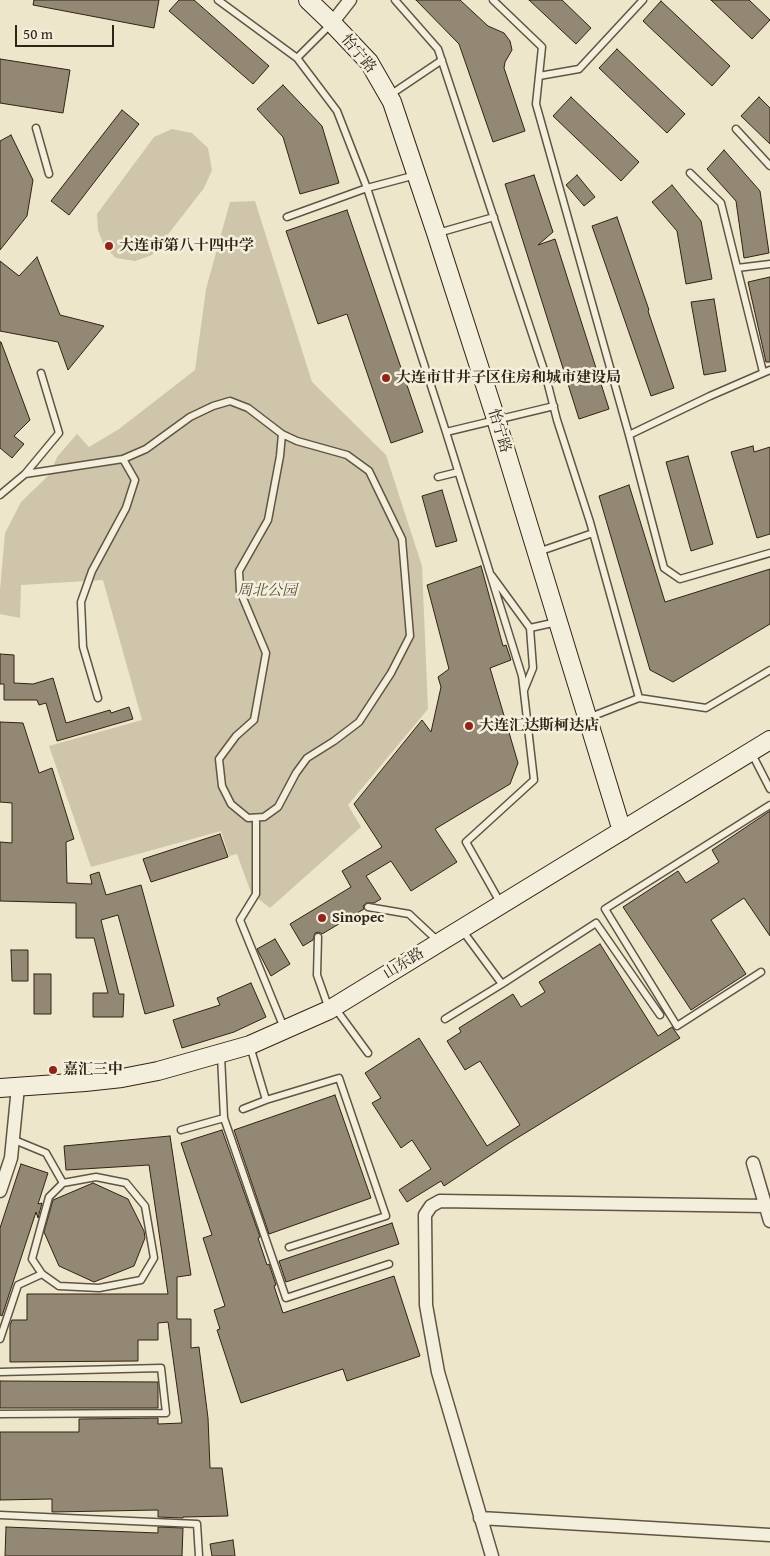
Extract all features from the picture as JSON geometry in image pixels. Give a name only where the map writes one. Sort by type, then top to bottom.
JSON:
[{"type":"street","name":"怡宁路","points":[[308,0],[369,62],[392,102],[496,419],[622,831]]},
{"type":"street","points":[[332,23],[350,0]]},
{"type":"street","name":"山东路","points":[[0,1088],[122,1078],[158,1071],[250,1045],[284,1030],[332,1008],[770,740]]},
{"type":"street","points":[[0,1191],[11,1158],[18,1087]]},
{"type":"street","points":[[753,1163],[770,1221]]},
{"type":"street","points":[[492,1556],[438,1372],[426,1305],[425,1215],[431,1206],[440,1201],[766,1206]]},
{"type":"street","points":[[480,1518],[770,1535]]},
{"type":"lane","points":[[218,0],[297,58],[337,111],[367,188],[446,432],[522,676],[524,693],[534,780],[466,842],[501,904]]},
{"type":"lane","points":[[395,0],[438,49],[442,60],[545,372],[639,698]]},
{"type":"lane","points":[[493,0],[542,48],[536,104],[629,435],[664,568],[680,580],[770,553]]},
{"type":"lane","points":[[539,76],[579,70],[643,0]]},
{"type":"lane","points":[[297,58],[332,23]]},
{"type":"lane","points":[[389,96],[442,60]]},
{"type":"lane","points":[[36,128],[49,174]]},
{"type":"lane","points":[[736,129],[770,166]]},
{"type":"lane","points":[[629,435],[766,371],[721,203],[690,173]]},
{"type":"lane","points":[[287,217],[367,188],[417,175]]},
{"type":"lane","points":[[436,233],[494,217]]},
{"type":"lane","points":[[737,268],[770,264]]},
{"type":"lane","points":[[0,495],[25,474],[59,433],[41,373]]},
{"type":"lane","points":[[25,474],[123,459],[146,449],[190,417],[213,406],[230,401],[248,408],[282,434],[297,441],[347,455],[370,472],[402,539],[410,636],[391,673],[358,722],[334,741],[307,758],[278,807],[264,818],[248,818],[231,804],[222,786],[219,759],[236,736],[254,720],[266,653],[240,591],[239,571],[268,520],[280,456],[282,434]]},
{"type":"lane","points":[[446,432],[554,406]]},
{"type":"lane","points":[[98,698],[83,647],[81,602],[92,571],[126,508],[135,480],[123,459]]},
{"type":"lane","points":[[438,477],[458,472]]},
{"type":"lane","points":[[537,552],[593,534]]},
{"type":"lane","points":[[489,572],[530,628],[533,668],[524,693]]},
{"type":"lane","points":[[530,628],[558,622]]},
{"type":"lane","points":[[588,718],[639,698],[706,708],[770,670]]},
{"type":"lane","points":[[751,752],[770,789]]},
{"type":"lane","points":[[761,972],[677,1026],[605,909],[770,805]]},
{"type":"lane","points":[[256,818],[256,894],[240,920],[284,1030]]},
{"type":"lane","points":[[368,906],[409,914],[440,942]]},
{"type":"lane","points":[[445,1019],[596,923],[660,1015]]},
{"type":"lane","points":[[462,929],[502,984]]},
{"type":"lane","points":[[318,937],[317,975],[332,1008],[368,1053]]},
{"type":"lane","points":[[250,1045],[266,1100]]},
{"type":"lane","points":[[220,1052],[224,1118],[286,1298],[388,1264]]},
{"type":"lane","points":[[243,1110],[266,1100],[339,1078],[386,1216],[289,1247]]},
{"type":"lane","points":[[181,1130],[224,1118]]},
{"type":"lane","points":[[12,1140],[46,1153],[63,1183]]},
{"type":"lane","points":[[96,1177],[126,1183],[145,1206],[154,1258],[141,1280],[99,1288],[59,1286],[42,1274],[32,1259],[49,1197],[63,1183],[96,1177]]},
{"type":"lane","points":[[0,1339],[18,1286],[42,1274]]},
{"type":"lane","points":[[0,1372],[161,1368],[166,1413],[0,1414]]},
{"type":"lane","points":[[0,1515],[197,1524],[199,1556]]},
{"type":"green space","points":[[172,129],[192,133],[208,148],[212,170],[204,188],[152,255],[135,261],[116,258],[104,246],[98,230],[97,214],[154,137]]},
{"type":"green space","name":"周北公园","points":[[255,201],[312,382],[386,455],[422,566],[428,709],[348,805],[361,827],[270,908],[251,893],[237,854],[229,856],[221,831],[91,867],[49,746],[142,720],[103,580],[21,585],[20,618],[0,614],[5,533],[21,502],[50,474],[57,457],[77,434],[89,447],[119,429],[195,370],[206,289],[230,202]]},
{"type":"building","points":[[34,0],[159,0],[154,28],[33,5]]},
{"type":"building","points":[[179,0],[194,0],[269,66],[253,84],[169,11]]},
{"type":"building","points":[[416,0],[460,0],[488,26],[504,33],[510,41],[512,50],[505,62],[504,68],[525,131],[493,142],[459,44]]},
{"type":"building","points":[[529,0],[562,0],[591,28],[576,44]]},
{"type":"building","points":[[711,0],[749,0],[770,20],[752,39]]},
{"type":"building","points":[[661,1],[730,66],[712,86],[643,21]]},
{"type":"building","points":[[617,49],[685,114],[667,133],[599,68]]},
{"type":"building","points":[[0,59],[70,70],[63,113],[0,103]]},
{"type":"building","points":[[283,85],[322,126],[339,183],[300,194],[283,137],[257,109]]},
{"type":"building","points":[[571,97],[639,162],[621,181],[553,116]]},
{"type":"building","points":[[759,97],[770,108],[770,144],[741,116]]},
{"type":"building","points":[[122,110],[139,124],[69,215],[51,201]]},
{"type":"building","points":[[11,135],[33,180],[27,216],[0,250],[0,141]]},
{"type":"building","points":[[724,150],[760,191],[769,253],[744,258],[736,201],[707,169]]},
{"type":"building","points":[[534,175],[553,232],[538,245],[555,239],[609,409],[579,419],[505,184]]},
{"type":"building","points":[[577,175],[595,197],[584,206],[566,185]]},
{"type":"building","points":[[672,185],[701,221],[712,279],[686,284],[677,231],[652,202]]},
{"type":"building","name":"大连市甘井子区住房和城市建设局","points":[[347,210],[423,432],[391,443],[347,314],[318,324],[286,231]]},
{"type":"building","points":[[617,217],[674,388],[651,396],[592,226]]},
{"type":"building","points":[[37,257],[60,315],[104,326],[68,370],[58,342],[0,331],[0,261],[19,276]]},
{"type":"building","points":[[770,277],[770,362],[766,362],[748,282]]},
{"type":"building","points":[[714,299],[726,371],[704,375],[691,302]]},
{"type":"building","points":[[0,342],[30,420],[14,436],[24,444],[12,458],[0,448]]},
{"type":"building","points":[[753,446],[754,452],[770,447],[770,534],[757,538],[731,452]]},
{"type":"building","points":[[688,456],[713,544],[691,551],[666,462]]},
{"type":"building","points":[[629,485],[665,602],[770,569],[770,624],[673,682],[650,670],[599,496]]},
{"type":"building","points":[[442,490],[457,541],[436,547],[422,496]]},
{"type":"building","name":"大连汇达斯柯达店","points":[[481,566],[503,646],[506,645],[511,660],[490,668],[518,763],[510,784],[435,829],[457,862],[411,891],[391,861],[366,876],[381,899],[374,903],[366,903],[363,906],[364,909],[322,934],[319,932],[315,933],[313,940],[303,946],[290,924],[351,887],[342,871],[382,847],[354,804],[422,720],[431,732],[441,687],[438,677],[449,669],[427,585]]},
{"type":"building","points":[[0,654],[14,655],[14,683],[33,684],[53,678],[66,723],[110,710],[111,713],[129,707],[133,719],[57,741],[46,703],[39,705],[37,700],[4,700],[4,684],[0,684]]},
{"type":"building","points":[[0,722],[23,723],[39,773],[52,768],[74,839],[66,842],[67,883],[92,884],[90,875],[99,872],[106,895],[141,885],[174,1006],[145,1014],[118,915],[101,920],[119,994],[124,994],[123,1017],[93,1017],[93,993],[108,993],[94,938],[76,938],[76,903],[0,901],[0,842],[12,843],[12,803],[0,802]]},
{"type":"building","points":[[770,811],[770,936],[744,898],[711,920],[746,974],[691,1010],[623,907],[678,871],[686,883],[719,862],[712,850]]},
{"type":"building","points":[[220,834],[228,857],[151,882],[143,859]]},
{"type":"building","points":[[275,939],[290,964],[271,976],[257,949]]},
{"type":"building","points":[[600,944],[658,1036],[672,1027],[680,1038],[509,1143],[444,1186],[441,1181],[407,1202],[399,1190],[431,1169],[412,1140],[401,1148],[372,1103],[381,1098],[365,1073],[419,1038],[487,1146],[520,1125],[480,1061],[465,1070],[447,1041],[461,1032],[459,1028],[513,994],[521,1007],[545,992],[539,982]]},
{"type":"building","points":[[11,950],[28,950],[28,981],[12,981]]},
{"type":"building","points":[[34,974],[51,974],[51,1014],[34,1014]]},
{"type":"building","points":[[251,983],[266,1017],[234,1032],[182,1048],[173,1020],[220,1005],[217,998]]},
{"type":"building","points":[[335,1095],[371,1198],[269,1234],[234,1130]]},
{"type":"building","points":[[222,1130],[260,1237],[258,1238],[267,1265],[269,1264],[276,1285],[274,1286],[283,1313],[394,1276],[420,1356],[347,1381],[343,1369],[241,1403],[217,1330],[220,1329],[214,1310],[225,1306],[203,1238],[212,1235],[181,1143]]},
{"type":"building","points":[[170,1136],[191,1275],[177,1277],[177,1319],[191,1319],[191,1348],[199,1347],[208,1418],[210,1468],[222,1468],[228,1516],[158,1517],[158,1510],[52,1512],[52,1499],[0,1500],[0,1432],[79,1432],[79,1419],[158,1418],[158,1424],[182,1423],[168,1322],[158,1323],[158,1340],[138,1340],[138,1361],[10,1362],[10,1325],[12,1320],[27,1320],[27,1294],[168,1294],[149,1165],[66,1170],[64,1146]]},
{"type":"building","points":[[21,1164],[48,1173],[38,1204],[42,1203],[38,1218],[36,1212],[2,1316],[0,1315],[0,1228]]},
{"type":"building","points":[[93,1183],[128,1199],[144,1231],[145,1238],[134,1266],[94,1282],[59,1266],[44,1232],[53,1200]]},
{"type":"building","points":[[392,1223],[399,1244],[286,1282],[279,1261]]},
{"type":"building","points":[[0,1381],[158,1382],[158,1408],[0,1408]]},
{"type":"building","points":[[6,1527],[158,1533],[158,1527],[183,1528],[182,1556],[5,1556]]},
{"type":"building","points":[[233,1540],[235,1556],[212,1556],[210,1544]]},
{"type":"place","name":"大连市第八十四中学","points":[[109,246]]},
{"type":"place","name":"大连市甘井子区住房和城市建设局","points":[[386,378]]},
{"type":"place","name":"大连汇达斯柯达店","points":[[469,726]]},
{"type":"place","name":"Sinopec","points":[[322,918]]},
{"type":"place","name":"嘉汇三中","points":[[53,1070]]}]
